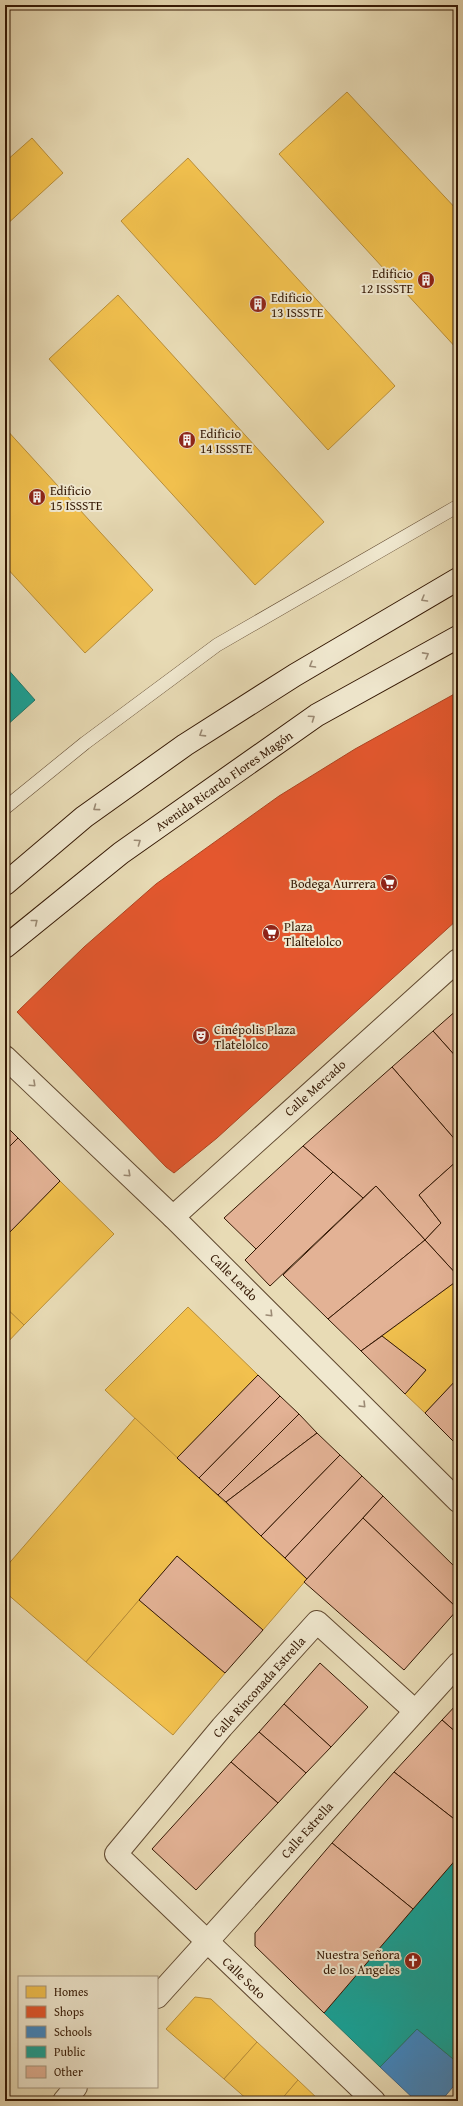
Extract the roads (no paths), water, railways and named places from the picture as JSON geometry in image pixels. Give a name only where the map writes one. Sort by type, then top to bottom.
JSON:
[{"type":"street","points":[[5,884],[84,817],[185,745],[295,675],[458,579]]},
{"type":"street","name":"Avenida Ricardo Flores Magón","points":[[5,947],[121,853],[317,715],[458,637]]},
{"type":"street","name":"Calle Mercado","points":[[173,1217],[458,960]]},
{"type":"street","name":"Calle Lerdo","points":[[5,1057],[173,1217],[458,1501]]},
{"type":"street","name":"Calle Rinconada Estrella","points":[[116,1854],[222,1727],[317,1622],[415,1711]]},
{"type":"street","name":"Calle Estrella","points":[[158,1996],[458,1664]]},
{"type":"street","name":"Calle Soto","points":[[116,1854],[374,2101]]},
{"type":"street","points":[[64,2101],[75,2088]]},
{"type":"lane","points":[[5,808],[85,743],[218,645],[458,506]]},
{"type":"place","name":"Edificio 12 ISSSTE","points":[[426,280]]},
{"type":"place","name":"Edificio 13 ISSSTE","points":[[258,304]]},
{"type":"place","name":"Edificio 14 ISSSTE","points":[[187,440]]},
{"type":"place","name":"Edificio 15 ISSSTE","points":[[37,497]]},
{"type":"place","name":"Bodega Aurrera","points":[[389,883]]},
{"type":"place","name":"Plaza Tlaltelolco","points":[[271,933]]},
{"type":"place","name":"Cinépolis Plaza Tlatelolco","points":[[201,1036]]},
{"type":"place","name":"Nuestra Señora de los Angeles","points":[[413,1961]]}]
